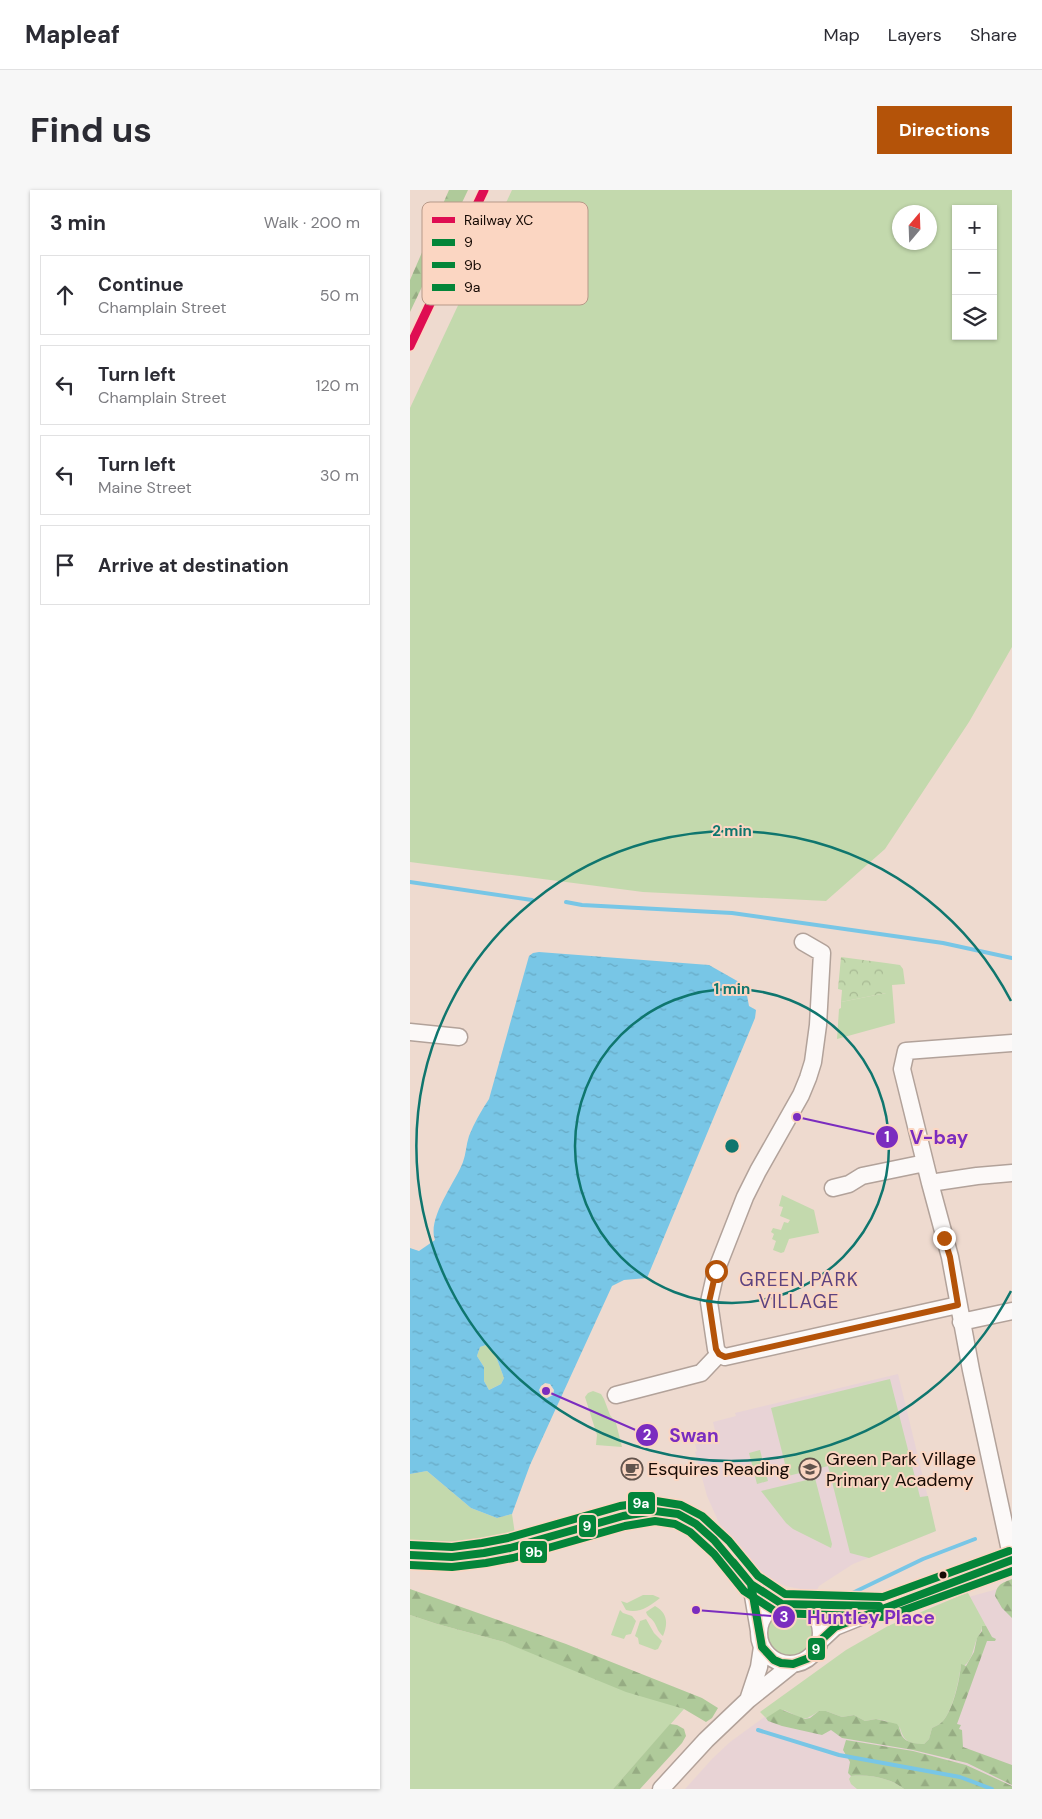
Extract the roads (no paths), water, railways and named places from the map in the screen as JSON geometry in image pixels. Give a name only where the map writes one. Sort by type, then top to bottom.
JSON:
[{"type":"street","points":[[804,942],[822,953],[820,1004],[813,1062],[801,1094],[745,1197],[716,1271],[709,1302],[716,1349],[719,1354],[725,1357],[742,1354],[958,1305]]},
{"type":"street","points":[[410,1032],[459,1037]]},
{"type":"street","points":[[662,1789],[706,1740],[748,1700],[793,1664],[809,1658],[816,1650],[820,1641],[835,1627],[1012,1560],[961,1322],[950,1257],[902,1069],[906,1051],[1012,1043]]},
{"type":"street","points":[[834,1188],[849,1184],[862,1176],[925,1163]]},
{"type":"street","points":[[930,1183],[1012,1173]]},
{"type":"street","points":[[961,1322],[1012,1311]]},
{"type":"street","points":[[616,1395],[701,1373],[719,1354]]},
{"type":"street","points":[[410,1555],[452,1557],[492,1552],[624,1516],[655,1510],[678,1514],[696,1524],[721,1547],[751,1584],[782,1604]]},
{"type":"street","points":[[751,1584],[761,1639],[768,1655],[781,1663],[793,1664]]},
{"type":"street","points":[[748,1700],[759,1667],[762,1620],[774,1607],[782,1604],[799,1604],[885,1607]]},
{"type":"street","points":[[799,1604],[816,1616],[820,1626],[820,1641]]},
{"type":"water","points":[[533,953],[709,965],[739,982],[746,990],[749,1006],[756,1010],[755,1018],[647,1278],[624,1280],[612,1286],[530,1465],[512,1514],[497,1518],[471,1508],[427,1471],[410,1474],[410,1248],[419,1251],[435,1240],[435,1221],[438,1211],[463,1162],[473,1126],[489,1099],[529,956]],"holes":[[[486,1345],[495,1354],[504,1378],[501,1384],[489,1390],[484,1381],[484,1367],[477,1356],[480,1347]],[[545,1383],[550,1384],[554,1390],[553,1395],[547,1398],[542,1397],[539,1390]]]},
{"type":"waterway","points":[[410,882],[532,900]]},
{"type":"waterway","points":[[566,902],[582,905],[732,913],[943,943],[1012,958]]},
{"type":"waterway","points":[[842,1598],[923,1559],[975,1539]]},
{"type":"waterway","points":[[758,1730],[839,1755],[960,1777],[992,1789]]},
{"type":"rail line","name":"XC","points":[[478,202],[484,190]]},
{"type":"rail line","name":"XC","points":[[410,346],[429,305]]},
{"type":"place","name":"V-bay","points":[[797,1117]]},
{"type":"place","name":"Swan","points":[[546,1391]]},
{"type":"place","name":"Esquires Reading","points":[[632,1469]]},
{"type":"place","name":"Green Park Village Primary Academy","points":[[810,1469]]},
{"type":"place","name":"Huntley Place","points":[[696,1610]]},
{"type":"district","name":"GREEN PARK VILLAGE","points":[[799,1290]]}]
